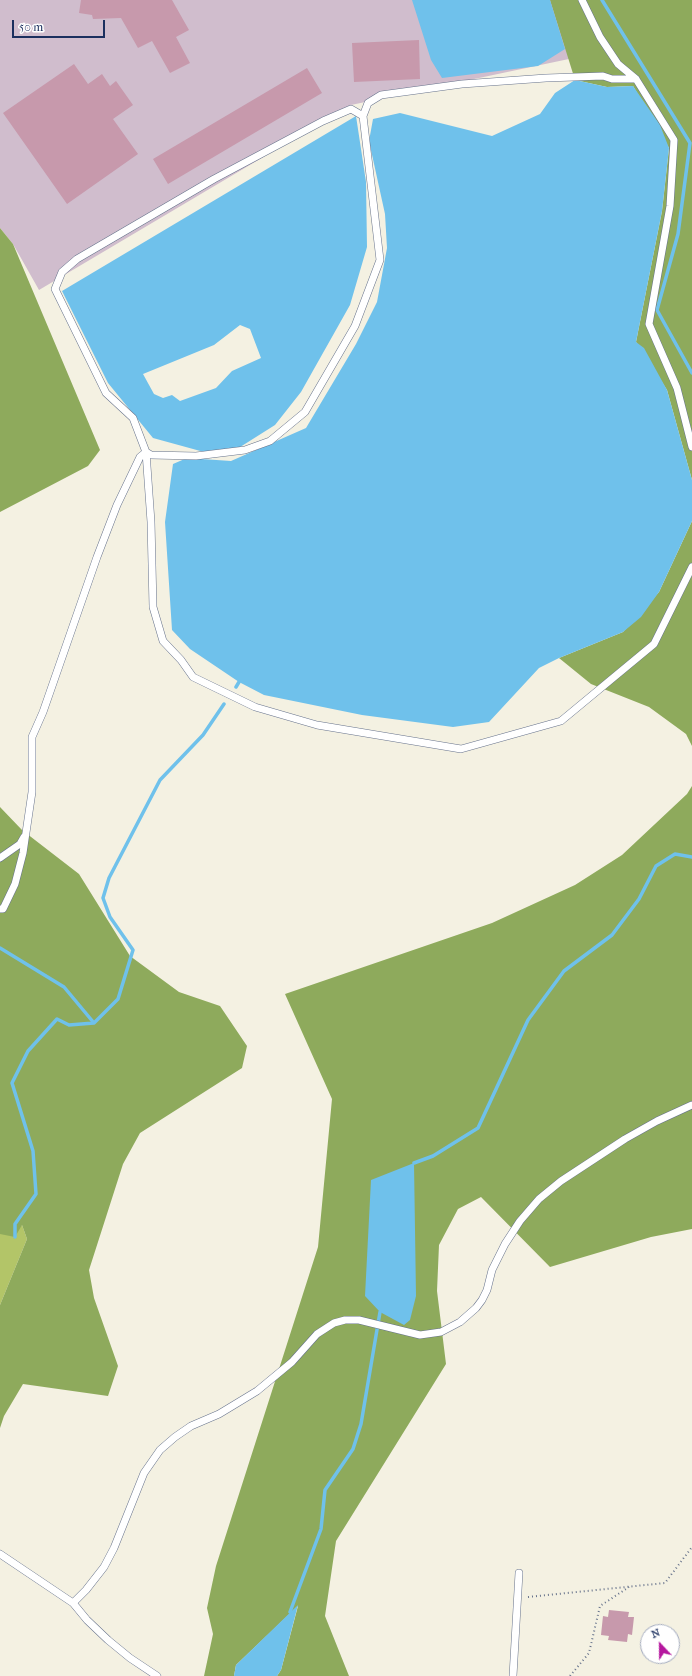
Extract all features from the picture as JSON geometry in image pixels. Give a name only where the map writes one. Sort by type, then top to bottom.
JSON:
[{"type":"lane","points":[[582,0],[600,37],[618,64],[636,79],[674,140],[670,206],[649,324],[677,388],[692,447]]},
{"type":"lane","points":[[146,452],[151,455],[196,456],[245,450],[270,441],[305,412],[355,326],[380,260],[363,116],[368,103],[381,95],[462,84],[546,78],[603,76],[612,79],[636,79]]},
{"type":"lane","points":[[363,116],[351,109],[310,128],[207,182],[77,258],[62,272],[55,289],[106,393],[133,418],[146,452],[151,522],[153,608],[163,641],[181,660],[193,677],[255,707],[317,725],[461,749],[561,721],[654,644],[692,567]]},
{"type":"lane","points":[[0,909],[3,909],[15,884],[23,853],[32,792],[32,737],[43,712],[97,557],[117,505],[140,457],[146,452]]},
{"type":"lane","points":[[0,858],[20,844],[25,835]]},
{"type":"lane","points":[[73,1603],[86,1590],[104,1567],[114,1548],[144,1473],[160,1450],[175,1437],[191,1426],[219,1414],[257,1391],[292,1362],[314,1337],[334,1323],[344,1320],[359,1320],[420,1335],[441,1332],[460,1322],[476,1308],[482,1300],[487,1290],[492,1270],[504,1244],[520,1221],[540,1200],[561,1181],[625,1138],[692,1105]]},
{"type":"lane","points":[[0,1554],[73,1603],[87,1620],[108,1640],[130,1658],[157,1676]]},
{"type":"lane","points":[[514,1676],[519,1573]]},
{"type":"path","points":[[518,1598],[665,1583],[692,1547]]},
{"type":"path","points":[[570,1676],[589,1653],[600,1606],[630,1586]]},
{"type":"shaded area","points":[[0,0],[580,0],[602,52],[351,105],[39,290],[13,244],[0,228]]},
{"type":"green space","points":[[550,0],[692,0],[692,480],[667,390],[636,342],[662,211],[669,148],[633,86],[607,87],[575,80]]},
{"type":"green space","points":[[0,228],[13,244],[100,450],[88,466],[0,512]]},
{"type":"green space","points":[[692,521],[692,746],[686,734],[649,707],[591,684],[559,658],[623,632],[659,592]]},
{"type":"green space","points":[[692,786],[692,1229],[651,1237],[550,1267],[481,1197],[458,1209],[439,1245],[437,1291],[446,1364],[336,1541],[325,1616],[349,1676],[277,1676],[281,1670],[298,1606],[236,1665],[234,1676],[204,1676],[213,1634],[207,1608],[216,1566],[318,1247],[332,1099],[285,994],[492,923],[575,885],[622,855],[687,794]]},
{"type":"green space","points":[[0,807],[22,830],[79,874],[130,956],[179,992],[220,1006],[247,1046],[242,1068],[140,1133],[123,1164],[89,1270],[94,1298],[118,1366],[108,1396],[23,1384],[4,1416],[0,1428],[0,1305],[27,1239],[22,1225],[15,1237],[0,1234]]},
{"type":"green space","points":[[22,1225],[27,1239],[0,1305],[0,1234]]},
{"type":"water","points":[[412,0],[550,0],[565,49],[538,66],[442,78],[431,60]]},
{"type":"water","points":[[575,80],[607,87],[633,86],[660,125],[669,148],[662,211],[636,342],[644,348],[667,390],[692,480],[692,521],[659,592],[641,617],[623,632],[559,658],[539,668],[489,722],[453,727],[362,715],[264,695],[239,682],[190,649],[172,630],[165,522],[173,464],[187,458],[231,461],[306,428],[356,344],[377,302],[387,248],[385,214],[369,141],[373,119],[400,113],[492,136],[540,114],[555,93]]},
{"type":"water","points":[[356,116],[366,182],[367,247],[350,305],[301,392],[275,425],[237,449],[204,452],[153,438],[108,383],[62,291]],"holes":[[[240,325],[250,329],[261,358],[232,371],[216,388],[180,401],[172,395],[163,398],[154,394],[143,374],[214,345]]]},
{"type":"water","points":[[414,1163],[416,1296],[410,1320],[404,1325],[380,1312],[365,1296],[371,1180]]},
{"type":"water","points":[[298,1605],[281,1670],[277,1676],[234,1676],[236,1665]]},
{"type":"building","points":[[81,0],[172,0],[189,30],[176,37],[190,63],[170,73],[152,41],[138,48],[121,18],[93,19],[92,15],[79,13]]},
{"type":"building","points":[[419,40],[420,79],[354,82],[352,43]]},
{"type":"building","points":[[74,64],[88,84],[102,74],[110,86],[116,81],[133,105],[113,119],[138,154],[67,204],[3,113]]},
{"type":"building","points":[[307,68],[322,93],[168,184],[153,159]]},
{"type":"building","points":[[609,1610],[629,1612],[628,1617],[634,1617],[632,1635],[628,1634],[627,1642],[608,1640],[609,1636],[601,1635],[603,1616],[608,1617]]},
{"type":"waterway","points":[[602,0],[690,143],[678,234],[657,310],[692,373]]},
{"type":"waterway","points":[[236,687],[239,682]]},
{"type":"waterway","points":[[15,1237],[15,1224],[36,1194],[33,1151],[12,1083],[28,1051],[57,1019],[69,1025],[94,1023],[118,999],[133,950],[110,917],[103,898],[109,878],[160,780],[203,735],[224,704]]},
{"type":"waterway","points":[[414,1163],[433,1156],[478,1128],[528,1020],[564,971],[612,935],[639,899],[656,866],[675,854],[692,857]]},
{"type":"waterway","points":[[0,948],[64,987],[94,1023]]},
{"type":"waterway","points":[[290,1612],[321,1529],[325,1490],[353,1449],[361,1424],[380,1312]]}]
